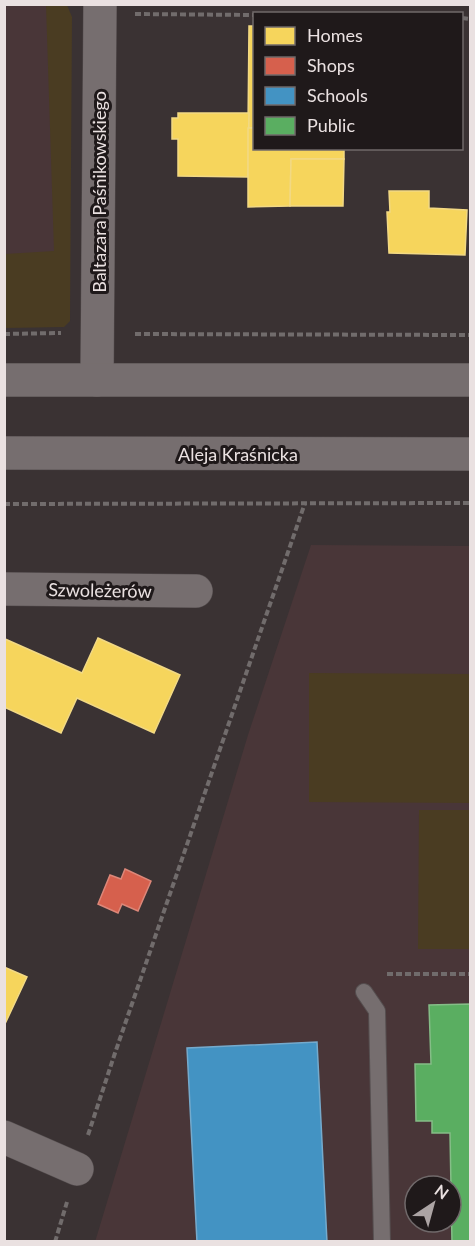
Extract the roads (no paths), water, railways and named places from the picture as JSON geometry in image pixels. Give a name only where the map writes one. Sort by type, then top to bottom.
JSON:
[{"type":"main road","name":"Baltazara Paśnikowskiego","points":[[97,380],[100,4]]},
{"type":"main road","points":[[4,380],[471,380]]},
{"type":"main road","name":"Aleja Kraśnicka","points":[[4,453],[471,454]]},
{"type":"main road","name":"Szwoleżerów","points":[[4,589],[196,591]]},
{"type":"main road","points":[[4,1137],[77,1169]]},
{"type":"lane","points":[[364,992],[377,1011],[381,1242]]}]
